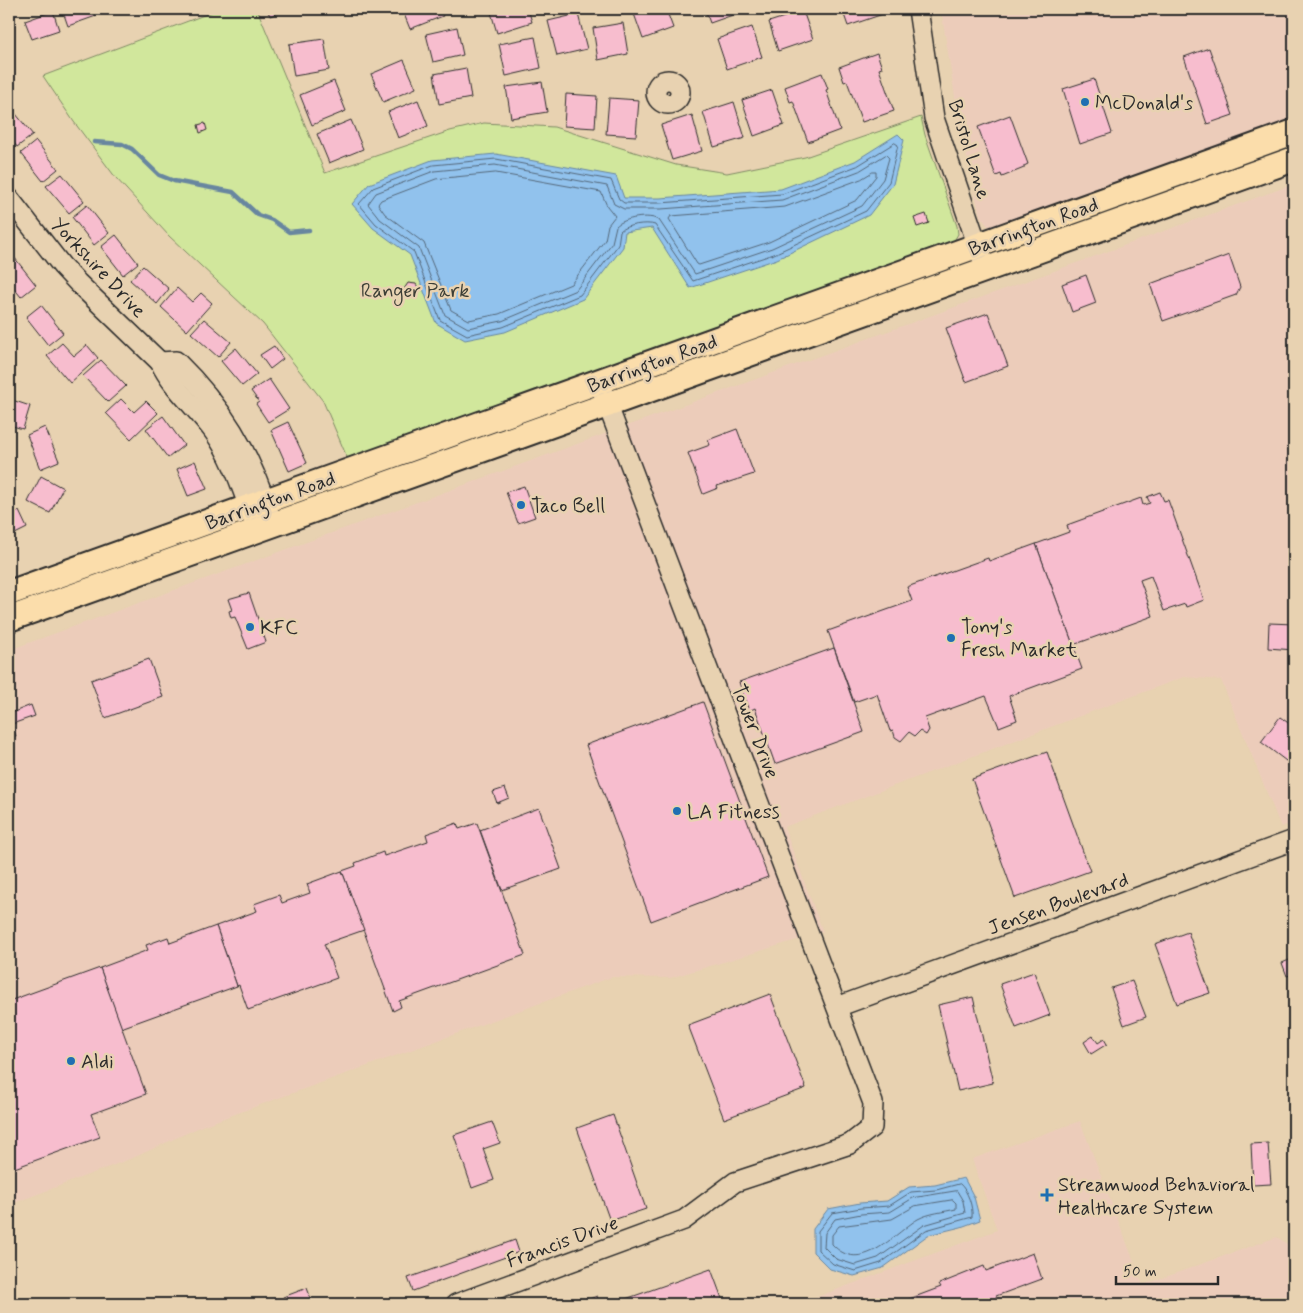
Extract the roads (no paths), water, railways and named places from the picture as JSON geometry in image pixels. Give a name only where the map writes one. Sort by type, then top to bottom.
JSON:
[{"type":"main road","name":"Barrington Road","points":[[9,593],[1294,132]]},
{"type":"main road","name":"Barrington Road","points":[[9,619],[265,529],[1294,159]]},
{"type":"street","name":"Bristol Lane","points":[[918,9],[934,118],[986,270]]},
{"type":"street","name":"Yorkshire Drive","points":[[11,205],[78,283],[160,362],[176,361],[198,382],[224,416],[246,453],[257,504],[265,529]]},
{"type":"street","name":"Tower Drive","points":[[598,382],[873,1103],[872,1127]]},
{"type":"street","name":"Jensen Boulevard","points":[[837,1008],[1294,840]]},
{"type":"street","name":"Francis Drive","points":[[456,1304],[684,1220],[735,1182],[850,1144],[872,1127]]},
{"type":"water","points":[[898,134],[904,140],[893,184],[869,215],[777,259],[690,288],[652,228],[625,232],[623,247],[583,299],[505,332],[465,340],[436,323],[410,255],[373,228],[352,204],[369,184],[432,160],[496,154],[616,176],[624,198],[660,198],[781,189],[855,161]]},
{"type":"water","points":[[964,1178],[974,1197],[980,1220],[928,1235],[883,1268],[854,1276],[830,1269],[813,1252],[813,1229],[828,1209],[860,1203],[887,1201],[909,1187],[935,1185]]},
{"type":"waterway","points":[[94,142],[122,144],[132,149],[159,175],[174,181],[233,192],[258,215],[272,220],[289,232],[309,230]]},
{"type":"place","name":"McDonald's","points":[[1085,102]]},
{"type":"place","name":"Taco Bell","points":[[521,505]]},
{"type":"place","name":"KFC","points":[[250,627]]},
{"type":"place","name":"Tony's Fresh Market","points":[[951,638]]},
{"type":"place","name":"LA Fitness","points":[[677,811]]},
{"type":"place","name":"Aldi","points":[[71,1061]]},
{"type":"place","name":"Streamwood Behavioral Healthcare System","points":[[1047,1195]]},
{"type":"park label","name":"Ranger Park","points":[[415,290]]}]
